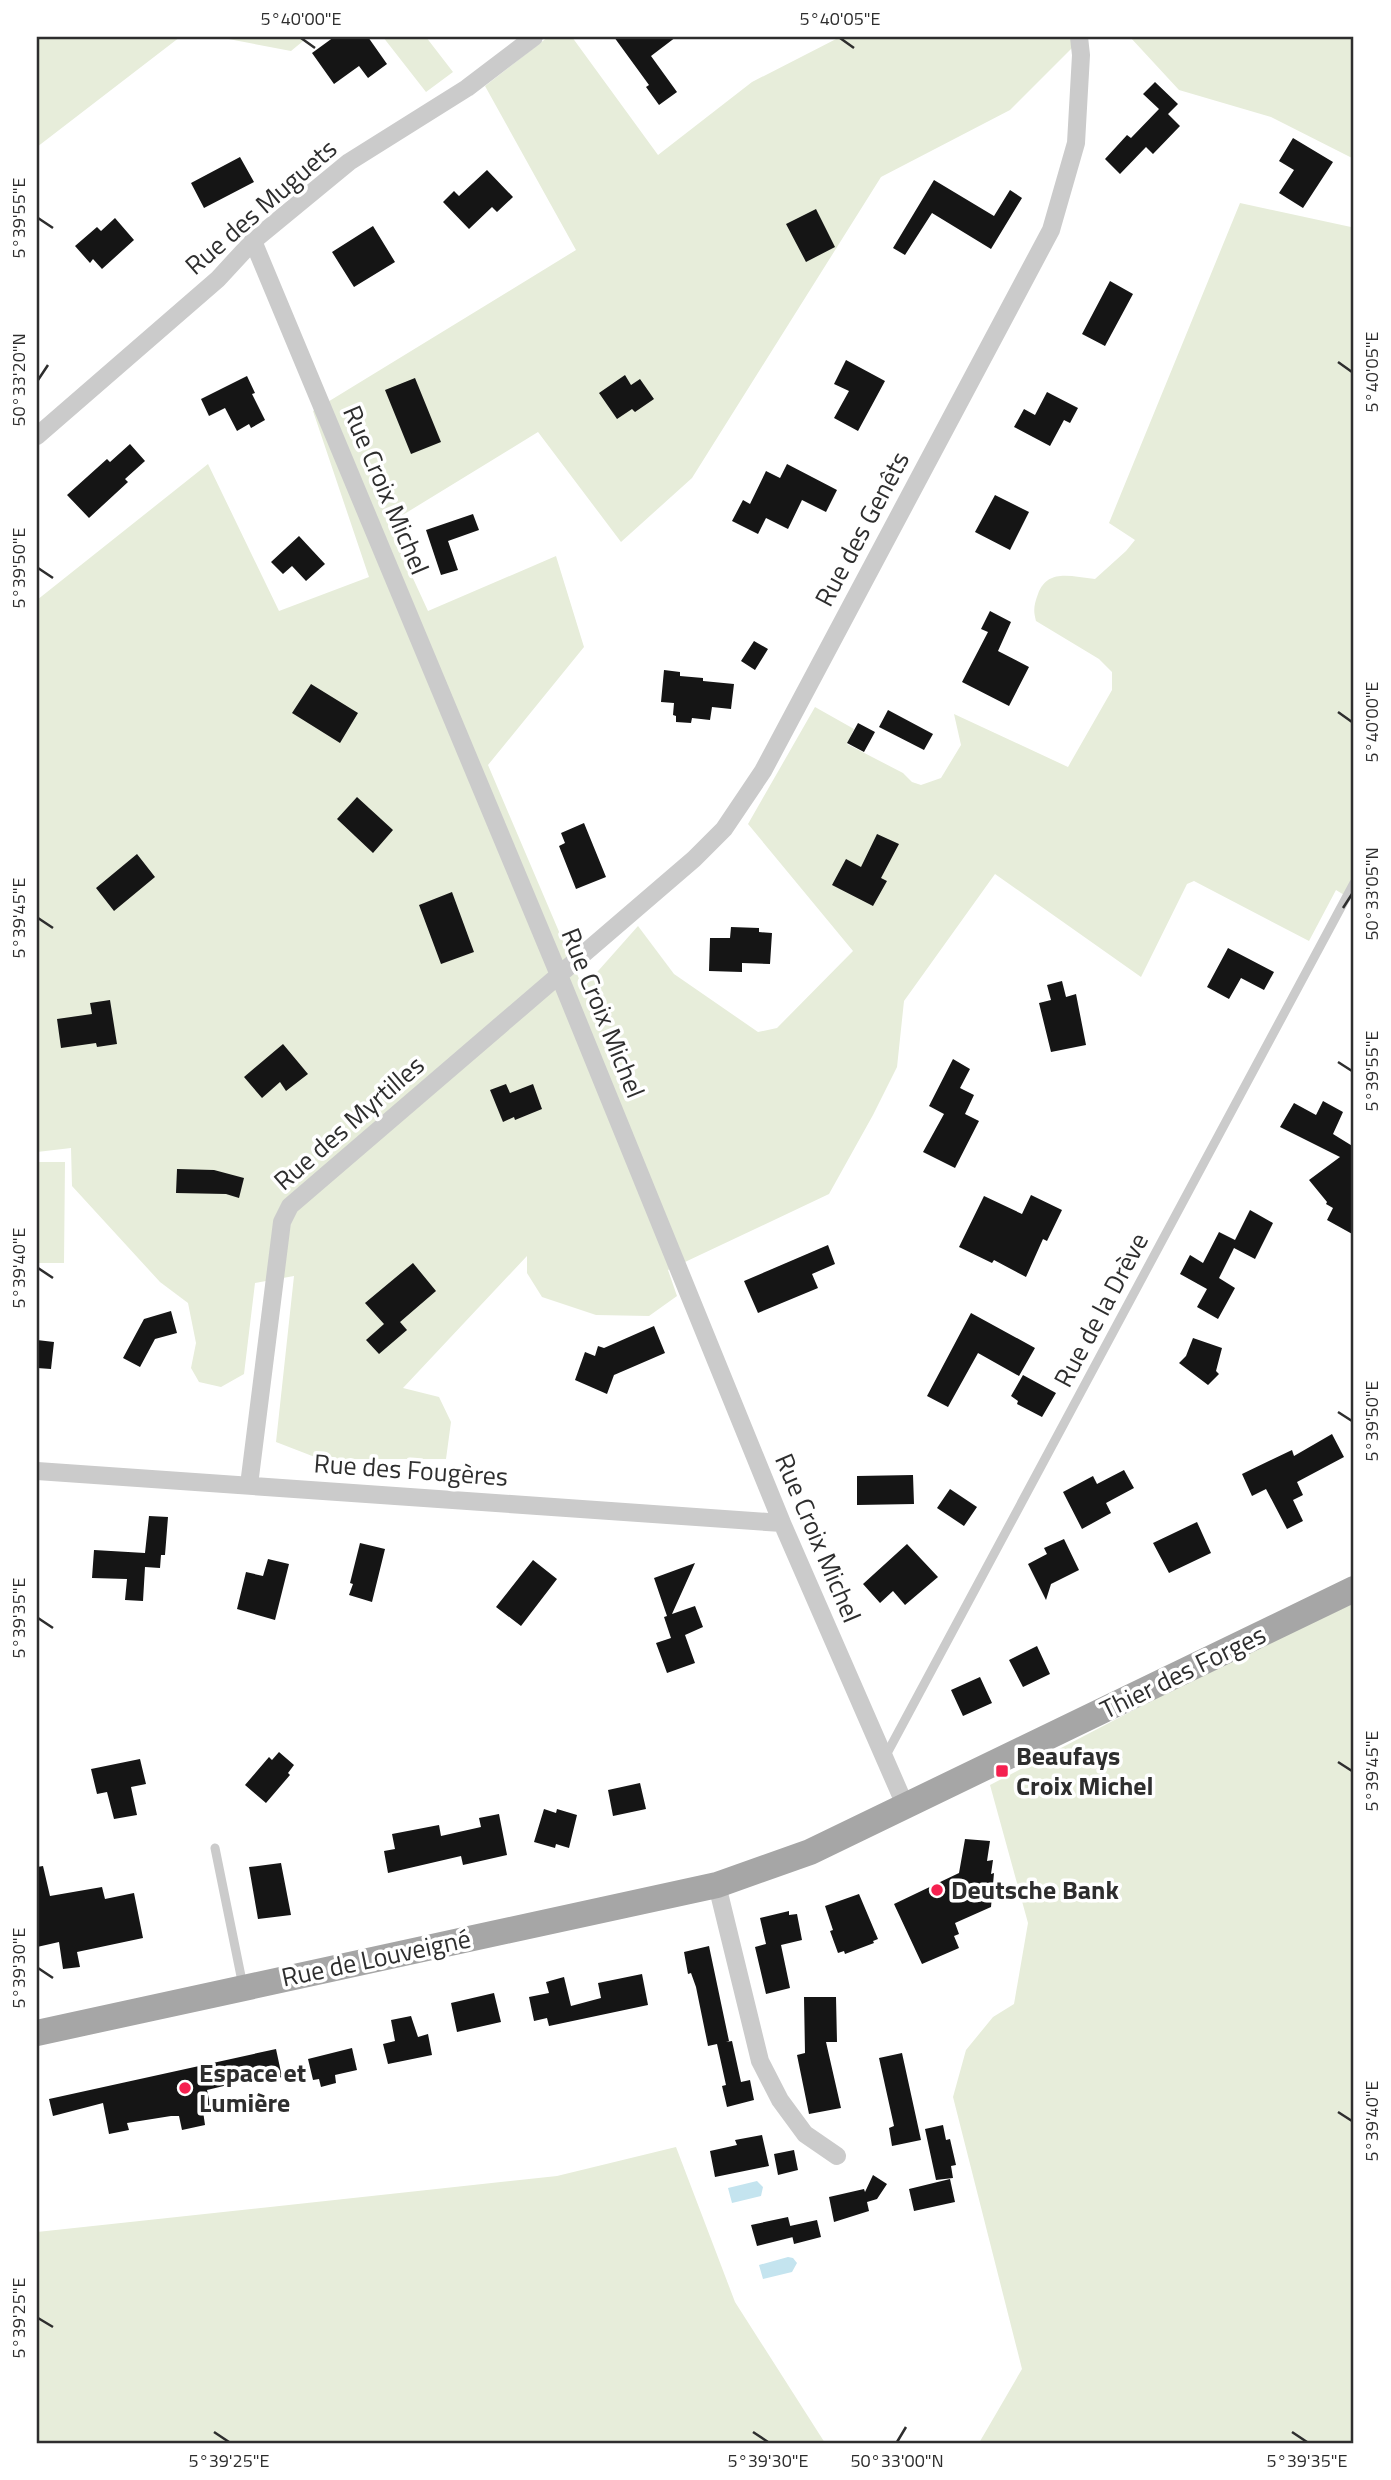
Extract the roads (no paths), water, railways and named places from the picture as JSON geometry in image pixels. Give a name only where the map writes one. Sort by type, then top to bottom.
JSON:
[{"type":"main road","name":"Thier des Forges","points":[[905,1805],[1354,1589]]},
{"type":"main road","name":"Rue de Louveigné","points":[[37,2033],[243,1986],[717,1885],[810,1852],[905,1805]]},
{"type":"street","name":"Rue des Muguets","points":[[37,436],[218,279],[253,242],[349,162],[467,88],[534,37]]},
{"type":"street","name":"Rue des Genêts","points":[[559,975],[724,830],[763,771],[1051,230],[1076,143],[1081,55],[1079,37]]},
{"type":"street","name":"Rue Croix Michel","points":[[253,242],[559,975],[782,1522],[905,1805]]},
{"type":"street","name":"Rue des Myrtilles","points":[[249,1485],[282,1222],[290,1206],[559,975]]},
{"type":"street","name":"Rue des Fougères","points":[[37,1471],[782,1522]]},
{"type":"street","points":[[717,1885],[760,2061],[780,2100],[805,2134],[837,2156]]},
{"type":"lane","name":"Rue de la Drève","points":[[884,1758],[1354,883]]},
{"type":"lane","points":[[215,1847],[243,1986]]},
{"type":"water","points":[[757,2181],[763,2187],[761,2196],[732,2203],[728,2188]]},
{"type":"water","points":[[788,2257],[797,2263],[792,2272],[763,2279],[759,2265]]},
{"type":"place","name":"Beaufays Croix Michel","points":[[1002,1771]]},
{"type":"place","name":"Deutsche Bank","points":[[937,1890]]},
{"type":"place","name":"Espace et Lumière","points":[[185,2088]]}]
